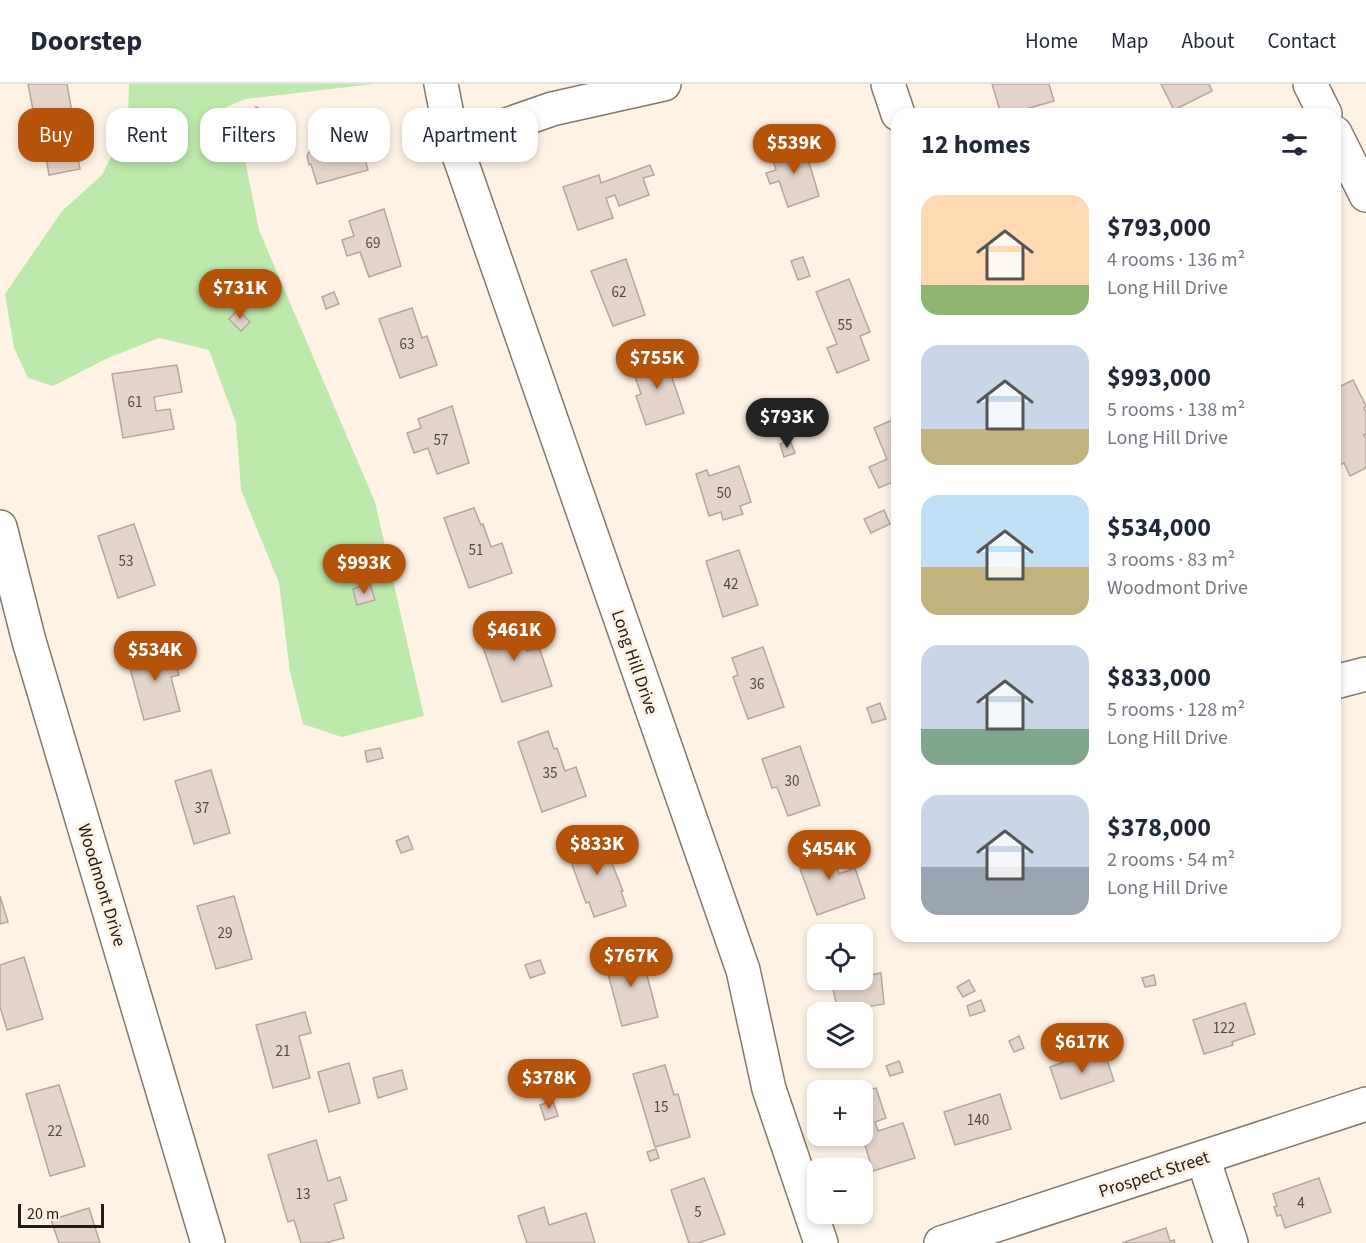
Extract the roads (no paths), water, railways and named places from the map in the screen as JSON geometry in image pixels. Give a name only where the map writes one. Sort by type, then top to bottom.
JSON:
[{"type":"street","name":"Long Hill Drive","points":[[441,84],[446,108]]},
{"type":"street","points":[[538,114],[664,84]]},
{"type":"street","points":[[888,84],[896,108]]},
{"type":"street","points":[[1310,84],[1322,108]]},
{"type":"street","points":[[1341,146],[1366,195]]},
{"type":"street","name":"Long Hill Drive","points":[[461,162],[743,970],[769,1089],[821,1243]]},
{"type":"street","name":"Woodmont Drive","points":[[0,527],[29,641],[208,1243]]},
{"type":"street","points":[[1341,680],[1366,674]]},
{"type":"street","name":"Prospect Street","points":[[941,1243],[1366,1104]]},
{"type":"street","points":[[1203,1158],[1231,1243]]}]
